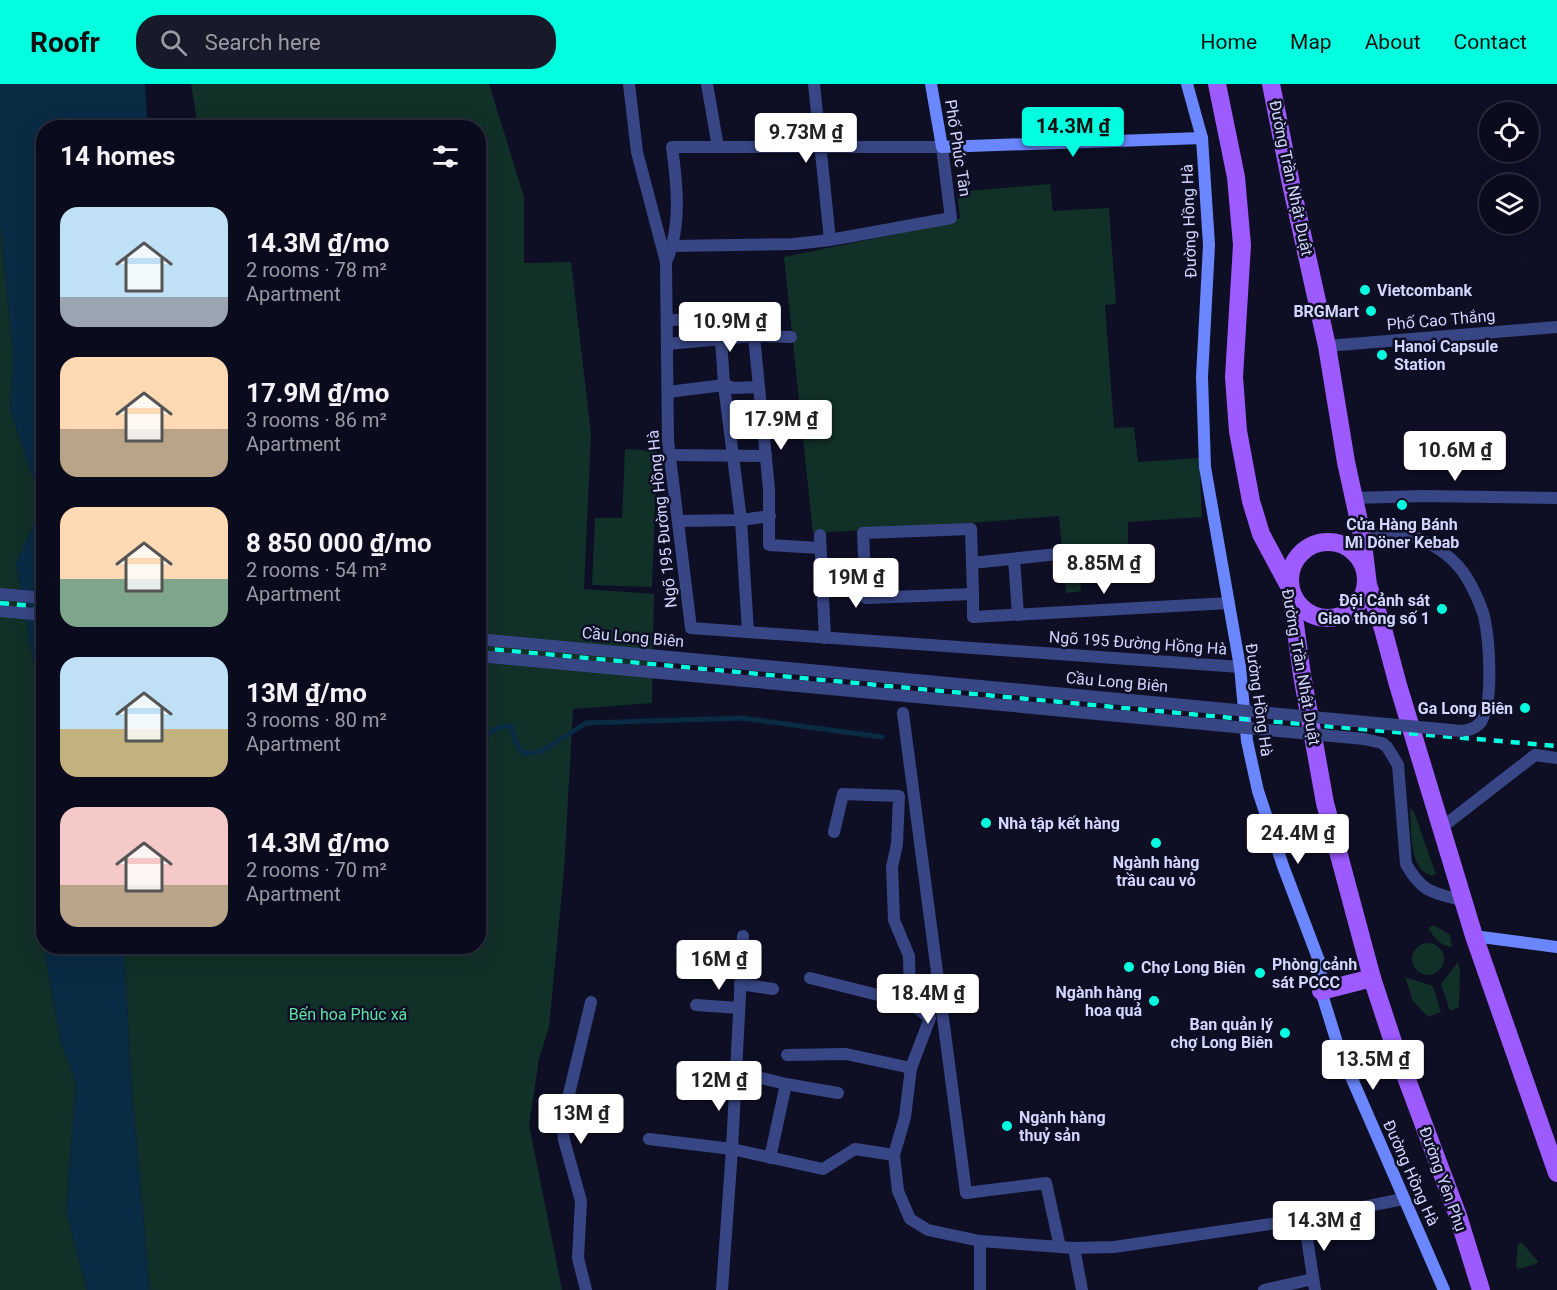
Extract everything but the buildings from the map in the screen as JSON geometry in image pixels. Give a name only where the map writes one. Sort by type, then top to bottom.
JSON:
[{"type":"main road","name":"Đường Trần Nhật Duật","points":[[1217,84],[1236,177],[1242,245],[1234,377],[1238,431],[1251,501],[1261,534],[1290,588],[1302,675],[1325,803],[1371,972]]},
{"type":"main road","name":"Đường Trần Nhật Duật","points":[[1271,84],[1327,346],[1362,536],[1365,570],[1474,936]]},
{"type":"main road","points":[[1320,542],[1339,543],[1348,547],[1361,561],[1365,570],[1365,590],[1361,598],[1355,606],[1338,616],[1317,616],[1308,612],[1300,606],[1290,588],[1290,578],[1296,558],[1302,551],[1320,542]]},
{"type":"main road","points":[[1474,936],[1557,1173]]},
{"type":"main road","points":[[1321,991],[1371,972]]},
{"type":"main road","name":"Đường Yên Phụ","points":[[1371,972],[1394,1045],[1458,1216],[1481,1290]]},
{"type":"street","points":[[629,84],[637,152],[666,262]]},
{"type":"street","points":[[707,84],[718,147],[942,147],[1202,138]]},
{"type":"street","points":[[673,246],[794,244],[830,240],[814,84]]},
{"type":"street","name":"Phố Phúc Tân","points":[[830,240],[951,218],[931,84]]},
{"type":"street","name":"Đường Hồng Hà","points":[[1186,84],[1202,138],[1209,244],[1202,377],[1205,467],[1240,667],[1247,741],[1258,792],[1321,966],[1321,991],[1339,1049],[1440,1289]]},
{"type":"street","name":"Ngõ 195 Đường Hồng Hà","points":[[718,147],[672,147],[677,185],[673,246],[666,262],[670,455],[691,628],[1240,667]]},
{"type":"street","points":[[668,320],[730,319]]},
{"type":"street","name":"Phố Cao Thắng","points":[[1327,346],[1557,327]]},
{"type":"street","points":[[667,344],[754,336],[791,337]]},
{"type":"street","points":[[754,336],[766,456],[770,516],[769,545],[820,542],[825,638]]},
{"type":"street","points":[[721,339],[724,385],[741,520],[748,632]]},
{"type":"street","points":[[668,392],[724,385],[734,388],[759,387]]},
{"type":"street","points":[[670,455],[766,456]]},
{"type":"street","points":[[1354,498],[1423,496],[1557,498]]},
{"type":"street","points":[[678,521],[741,520],[770,516]]},
{"type":"street","points":[[973,594],[866,598],[863,533],[971,530],[973,594],[973,617],[1229,603]]},
{"type":"street","name":"Cầu Long Biên","points":[[486,640],[1462,731],[1472,729],[1480,723],[1488,706],[1488,640],[1483,615],[1475,594],[1456,565],[1429,544],[1407,535],[1362,536]]},
{"type":"street","points":[[972,563],[1058,554]]},
{"type":"street","points":[[1014,559],[1018,615]]},
{"type":"street","points":[[0,594],[36,597]]},
{"type":"street","points":[[0,611],[36,614]]},
{"type":"street","name":"Cầu Long Biên","points":[[486,657],[1364,739],[1382,743],[1388,747],[1398,765],[1406,864],[1412,875],[1425,889],[1464,901]]},
{"type":"street","points":[[903,713],[966,1193],[1046,1183],[1060,1247]]},
{"type":"street","points":[[1442,828],[1535,755],[1557,758]]},
{"type":"street","points":[[834,832],[843,794],[899,796],[897,844],[892,867],[894,920],[909,956],[910,1003]]},
{"type":"street","points":[[722,1290],[743,936]]},
{"type":"street","points":[[1474,936],[1557,947]]},
{"type":"street","points":[[810,978],[910,1003],[930,1018],[911,1068],[904,1117],[894,1155],[898,1191],[910,1219],[928,1230],[980,1241],[1074,1248],[1114,1247],[1304,1219],[1403,1199]]},
{"type":"street","points":[[740,984],[773,989]]},
{"type":"street","points":[[586,1290],[578,1258],[581,1201],[564,1140],[562,1123],[591,1002]]},
{"type":"street","points":[[696,1005],[739,1008]]},
{"type":"street","points":[[787,1055],[846,1054],[911,1068]]},
{"type":"street","points":[[736,1072],[786,1084],[838,1092]]},
{"type":"street","points":[[770,1158],[786,1084]]},
{"type":"street","points":[[650,1139],[732,1149],[823,1169],[855,1149],[894,1155]]},
{"type":"street","points":[[1264,1290],[1314,1285],[1304,1219]]},
{"type":"street","points":[[980,1241],[980,1290]]},
{"type":"street","points":[[1074,1248],[1082,1290]]},
{"type":"green space","name":"Bến hoa Phúc xá","points":[[191,84],[489,84],[524,197],[524,263],[571,262],[591,434],[584,589],[654,594],[652,703],[573,709],[564,871],[549,1027],[539,1059],[529,1125],[562,1290],[150,1290],[132,1092],[124,954],[486,954],[486,120],[197,120]]},
{"type":"green space","points":[[1050,184],[1053,211],[1109,208],[1116,304],[1105,305],[1114,428],[1134,427],[1138,462],[1199,458],[1202,517],[1128,522],[1128,551],[1078,558],[1081,591],[1066,593],[1059,516],[813,533],[784,257],[940,225],[960,218],[957,192]]},
{"type":"green space","points":[[0,220],[13,355],[10,409],[36,488],[36,519],[16,564],[36,677],[36,954],[45,954],[61,1042],[76,1082],[66,1212],[87,1290],[0,1290]]},
{"type":"green space","points":[[625,449],[657,451],[652,587],[592,585],[595,518],[622,518]]},
{"type":"green space","points":[[1410,808],[1414,812],[1436,874],[1432,876],[1424,872],[1415,857],[1412,847]]},
{"type":"green space","points":[[1434,925],[1450,935],[1452,947],[1444,945],[1435,938],[1428,928]]},
{"type":"green space","points":[[1428,943],[1439,948],[1444,959],[1439,970],[1428,975],[1417,970],[1412,959],[1417,948]]},
{"type":"green space","points":[[1458,962],[1459,1007],[1450,1011],[1441,984]]},
{"type":"green space","points":[[1405,977],[1433,986],[1441,1012],[1428,1017],[1413,1001]]},
{"type":"green space","points":[[1522,1243],[1538,1261],[1536,1264],[1518,1269],[1516,1266],[1518,1244]]},
{"type":"water","points":[[0,84],[145,84],[148,120],[36,120],[36,488],[10,409],[13,355],[0,220]]},
{"type":"water","points":[[36,519],[36,677],[16,563]]},
{"type":"water","points":[[45,954],[124,954],[132,1092],[150,1290],[87,1290],[66,1212],[76,1083],[61,1042]]},
{"type":"waterway","points":[[486,736],[501,727],[511,726],[516,743],[524,754],[542,751],[586,723],[742,718],[882,737]]},
{"type":"railway","points":[[0,603],[36,606]]},
{"type":"railway","points":[[486,649],[1557,746]]},
{"type":"place","name":"Vietcombank","points":[[1365,290]]},
{"type":"place","name":"BRGMart","points":[[1371,311]]},
{"type":"place","name":"Hanoi Capsule Station","points":[[1382,355]]},
{"type":"place","name":"Cửa Hàng Bánh Mì Döner Kebab","points":[[1402,505]]},
{"type":"place","name":"Đội Cảnh sát Giao thông số 1","points":[[1442,609]]},
{"type":"place","name":"Ga Long Biên","points":[[1525,708]]},
{"type":"place","name":"Nhà tập kết hàng","points":[[986,823]]},
{"type":"place","name":"Ngành hàng trầu cau vỏ","points":[[1156,843]]},
{"type":"place","name":"Chợ Long Biên","points":[[1129,967]]},
{"type":"place","name":"Phòng cảnh sát PCCC","points":[[1260,973]]},
{"type":"place","name":"Ngành hàng hoa quả","points":[[1154,1001]]},
{"type":"place","name":"Ban quản lý chợ Long Biên","points":[[1285,1033]]},
{"type":"place","name":"Ngành hàng thuỷ sản","points":[[1007,1126]]}]
